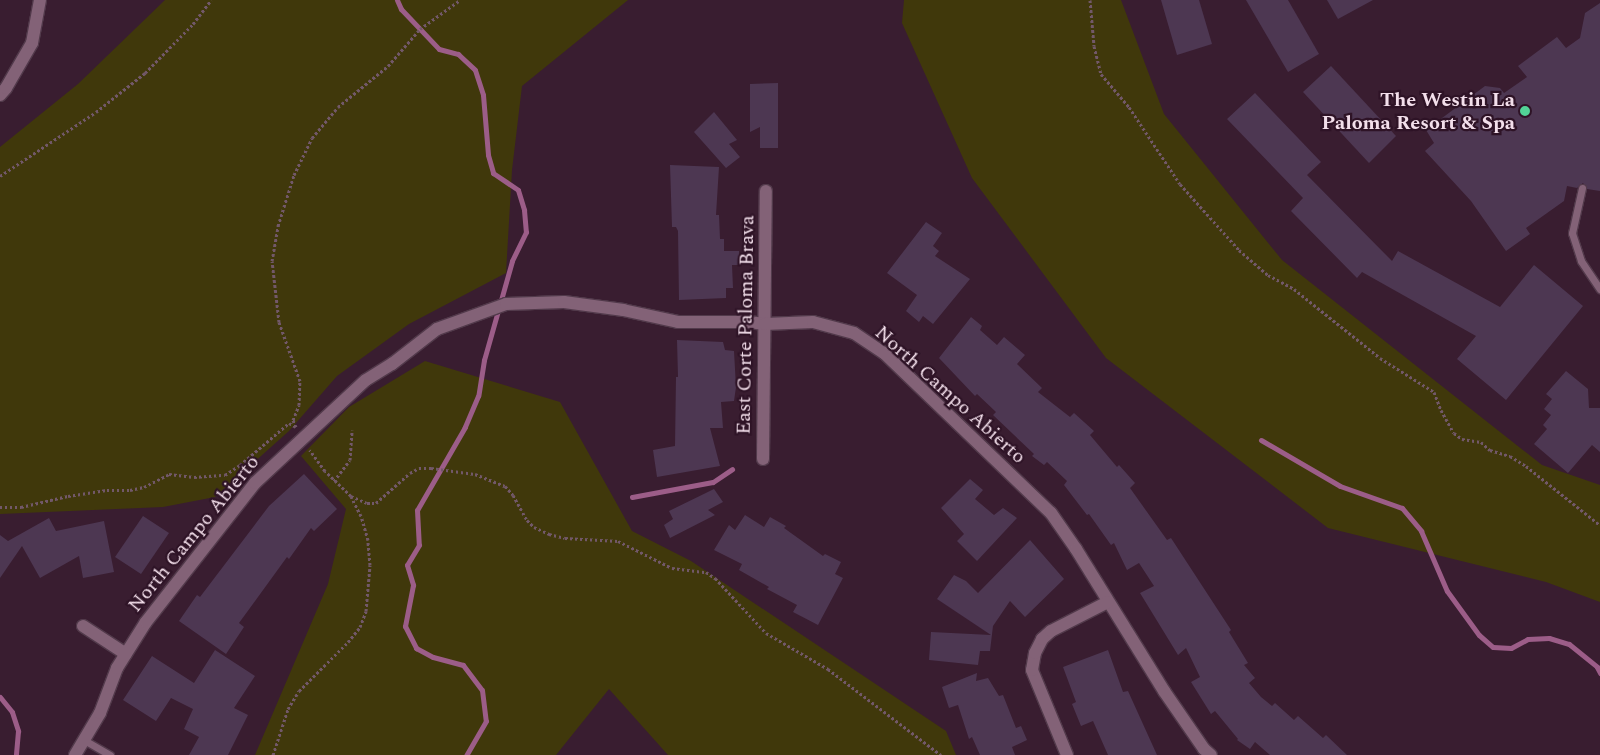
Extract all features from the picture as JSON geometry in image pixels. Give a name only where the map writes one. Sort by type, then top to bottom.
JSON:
[{"type":"street","points":[[0,95],[32,43],[40,0]]},
{"type":"street","name":"East Corte Paloma Brava","points":[[762,459],[766,191]]},
{"type":"street","name":"North Campo Abierto","points":[[75,755],[100,713],[117,668],[146,622],[255,483],[366,380],[392,364],[437,329],[506,304],[564,302],[623,310],[678,322],[748,322],[765,324],[813,322],[854,333],[884,353],[1051,513],[1169,699],[1204,750],[1211,755]]},
{"type":"street","points":[[1067,755],[1032,670],[1029,651],[1051,631],[1108,602]]},
{"type":"street","points":[[83,626],[126,654]]},
{"type":"lane","points":[[1582,188],[1572,233],[1581,261],[1597,279],[1600,289]]},
{"type":"lane","points":[[84,740],[110,755]]},
{"type":"path","points":[[0,176],[89,117],[145,74],[188,30],[211,0]]},
{"type":"path","points":[[0,507],[21,507],[68,496],[107,490],[130,490],[152,483],[169,474],[194,476],[224,475],[240,465],[289,424],[297,428],[293,420],[299,405],[300,380],[279,322],[272,261],[278,226],[294,175],[312,138],[338,107],[388,66],[420,28],[460,0]]},
{"type":"path","points":[[1090,0],[1094,46],[1101,74],[1128,107],[1180,184],[1239,250],[1268,275],[1294,289],[1380,358],[1434,392],[1454,434],[1462,439],[1481,442],[1490,450],[1510,456],[1526,466],[1600,525]]},
{"type":"path","points":[[334,480],[350,460],[352,430]]},
{"type":"path","points":[[310,450],[334,480],[351,496],[367,503],[376,503],[410,473],[419,468],[475,474],[505,486],[513,495],[527,520],[534,527],[548,534],[565,538],[618,541],[672,568],[706,572],[715,578],[766,633],[828,669],[941,755]]},
{"type":"path","points":[[273,755],[282,723],[299,691],[348,642],[360,627],[366,611],[370,565],[368,540],[361,516],[351,496]]},
{"type":"shaded area","points":[[165,0],[628,0],[522,86],[512,170],[506,273],[409,324],[337,376],[289,431],[215,497],[163,507],[0,514],[0,147],[78,84]]},
{"type":"shaded area","points":[[904,0],[1121,0],[1164,114],[1282,260],[1542,465],[1600,485],[1600,602],[1546,582],[1328,528],[1106,358],[972,178],[902,23]]},
{"type":"shaded area","points":[[425,361],[560,402],[632,531],[691,561],[946,731],[956,755],[668,755],[609,689],[556,755],[255,755],[328,584],[346,509],[301,456],[349,407]]},
{"type":"building","points":[[1161,0],[1199,0],[1212,44],[1177,55]]},
{"type":"building","points":[[1246,0],[1288,0],[1319,54],[1288,72]]},
{"type":"building","points":[[1327,0],[1373,0],[1338,19]]},
{"type":"building","name":"The Westin La Paloma Resort & Spa","points":[[1600,3],[1600,191],[1587,189],[1583,183],[1577,188],[1567,186],[1564,201],[1526,228],[1530,234],[1506,251],[1471,201],[1425,151],[1434,143],[1426,130],[1485,86],[1500,88],[1504,93],[1527,77],[1518,66],[1557,37],[1566,48],[1580,38],[1585,13]]},
{"type":"building","points":[[1331,66],[1396,136],[1369,163],[1303,92]]},
{"type":"building","points":[[778,83],[778,148],[760,148],[760,127],[750,132],[750,84]]},
{"type":"building","points":[[1255,93],[1321,162],[1307,175],[1392,261],[1398,251],[1500,307],[1534,265],[1583,306],[1506,400],[1457,359],[1476,336],[1362,272],[1357,278],[1291,211],[1303,198],[1227,119]]},
{"type":"building","points":[[714,112],[737,140],[729,144],[740,157],[726,168],[694,132]]},
{"type":"building","points":[[670,165],[719,167],[716,215],[719,215],[720,239],[724,239],[724,251],[739,251],[739,265],[732,265],[733,288],[726,288],[726,298],[679,300],[678,231],[676,227],[672,227]]},
{"type":"building","points":[[926,222],[942,233],[933,246],[939,251],[935,256],[970,279],[933,324],[923,316],[919,322],[906,311],[917,295],[887,273]]},
{"type":"building","points":[[971,317],[982,326],[980,330],[997,345],[1004,337],[1025,355],[1017,364],[1042,388],[1038,392],[1070,417],[1074,413],[1094,431],[1090,435],[1117,467],[1119,465],[1135,483],[1130,488],[1167,540],[1171,538],[1231,630],[1229,632],[1248,663],[1244,665],[1255,678],[1249,683],[1261,697],[1272,706],[1275,703],[1294,720],[1298,716],[1323,738],[1326,735],[1347,755],[1270,755],[1255,742],[1250,749],[1237,740],[1215,711],[1211,714],[1191,682],[1200,677],[1186,648],[1178,655],[1140,593],[1154,586],[1139,563],[1127,570],[1114,543],[1111,545],[1089,514],[1087,515],[1064,485],[1067,481],[1047,462],[1044,465],[1032,456],[1034,454],[993,415],[996,412],[977,394],[975,396],[939,358]]},
{"type":"building","points":[[677,340],[723,342],[725,350],[734,351],[736,387],[734,401],[721,402],[723,428],[710,428],[720,466],[657,477],[653,450],[675,446],[676,377],[678,377]]},
{"type":"building","points":[[1566,371],[1588,389],[1589,408],[1600,408],[1600,452],[1592,445],[1568,473],[1534,444],[1547,429],[1543,425],[1551,415],[1544,409],[1552,399],[1546,394]]},
{"type":"building","points":[[304,474],[337,509],[314,531],[311,528],[289,559],[287,557],[239,623],[244,627],[226,654],[179,621],[197,595],[200,597],[269,506]]},
{"type":"building","points":[[970,479],[983,490],[975,499],[994,515],[1003,508],[1017,518],[977,561],[957,541],[964,534],[941,508]]},
{"type":"building","points":[[714,489],[723,502],[708,510],[715,515],[670,538],[664,525],[673,519],[669,511]]},
{"type":"building","points":[[745,515],[764,527],[770,517],[786,526],[784,528],[823,556],[825,554],[841,562],[835,574],[843,578],[818,625],[793,612],[797,605],[767,589],[769,587],[739,570],[742,564],[714,550],[729,525],[735,530]]},
{"type":"building","points":[[143,516],[169,533],[141,574],[115,557]]},
{"type":"building","points":[[49,518],[56,531],[104,521],[114,572],[83,578],[79,556],[40,578],[22,546],[0,578],[0,535],[8,541]]},
{"type":"building","points":[[1030,540],[1064,579],[1025,617],[1010,601],[993,626],[990,651],[980,651],[978,665],[929,660],[931,632],[991,635],[937,599],[954,575],[966,581],[978,593]]},
{"type":"building","points":[[215,650],[255,676],[234,708],[248,715],[228,755],[189,755],[199,737],[184,729],[193,709],[171,698],[156,721],[123,700],[152,656],[194,683]]},
{"type":"building","points":[[1108,650],[1123,692],[1128,691],[1157,755],[1108,755],[1093,721],[1081,726],[1072,704],[1076,702],[1063,667]]},
{"type":"building","points":[[977,673],[976,681],[988,678],[999,696],[1003,695],[1016,728],[1021,726],[1027,740],[1012,747],[1015,755],[980,755],[972,737],[969,739],[958,705],[949,708],[942,687]]},
{"type":"waterway","points":[[397,0],[401,9],[439,49],[458,54],[475,70],[483,95],[488,155],[493,173],[518,190],[524,210],[526,232],[512,261],[484,360],[478,396],[465,427],[417,510],[419,545],[407,565],[413,585],[405,626],[416,648],[433,657],[463,665],[482,690],[486,721],[466,755]]},
{"type":"waterway","points":[[1261,440],[1340,486],[1402,508],[1421,531],[1447,591],[1479,635],[1493,647],[1511,648],[1528,639],[1549,638],[1569,644],[1597,667],[1600,673]]},
{"type":"waterway","points":[[632,497],[713,482],[732,469]]},
{"type":"waterway","points":[[0,697],[12,712],[18,731],[16,755]]},
{"type":"place","name":"The Westin La Paloma Resort & Spa","points":[[1525,111]]}]
